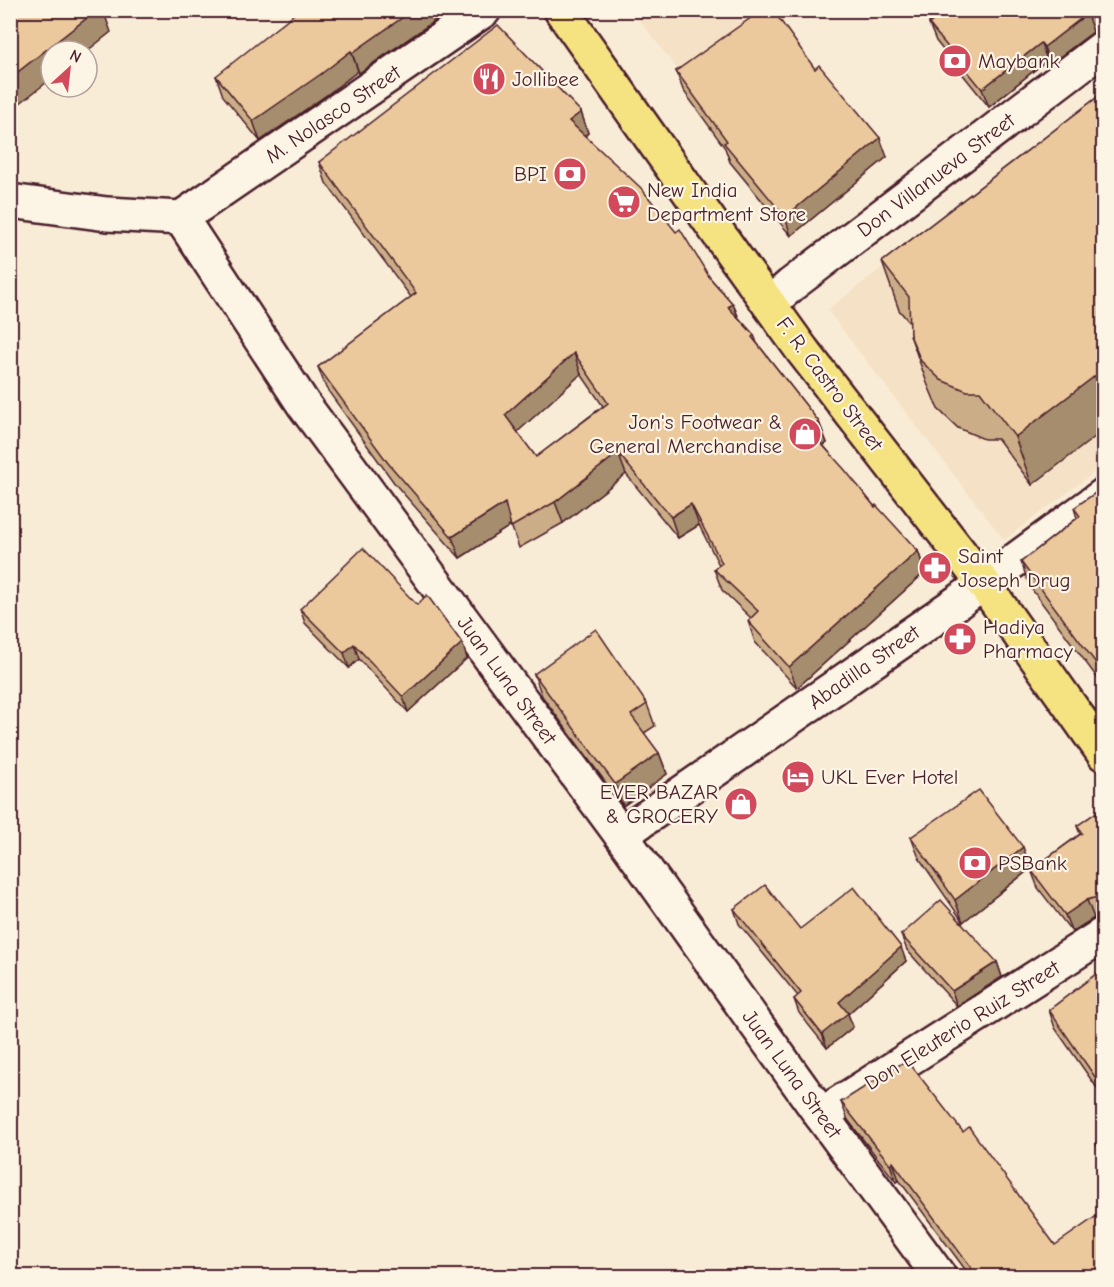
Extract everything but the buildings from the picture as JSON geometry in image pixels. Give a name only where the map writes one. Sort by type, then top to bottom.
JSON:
[{"type":"main road","name":"F. R. Castro Street","points":[[561,10],[802,350],[984,584],[1104,754]]},
{"type":"street","name":"M. Nolasco Street","points":[[181,218],[484,10]]},
{"type":"street","name":"Don Villanueva Street","points":[[769,304],[1104,47]]},
{"type":"street","points":[[10,201],[107,214],[181,218]]},
{"type":"street","name":"Juan Luna Street","points":[[181,218],[304,405],[621,835],[939,1276]]},
{"type":"street","name":"Abadilla Street","points":[[621,835],[984,584],[1104,495]]},
{"type":"street","name":"Don Eleuterio Ruiz Street","points":[[821,1115],[1104,934]]},
{"type":"shaded area","points":[[632,11],[774,11],[685,79]]},
{"type":"shaded area","points":[[1103,98],[1103,466],[1004,540],[827,310]]},
{"type":"place","name":"Maybank","points":[[955,61]]},
{"type":"place","name":"Jollibee","points":[[489,79]]},
{"type":"place","name":"BPI","points":[[570,174]]},
{"type":"place","name":"New India Department Store","points":[[624,202]]},
{"type":"place","name":"Jon's Footwear & General Merchandise","points":[[805,434]]},
{"type":"place","name":"Saint Joseph Drug","points":[[935,568]]},
{"type":"place","name":"Hadiya Pharmacy","points":[[960,639]]},
{"type":"place","name":"UKL Ever Hotel","points":[[798,777]]},
{"type":"place","name":"EVER BAZAR & GROCERY","points":[[741,804]]},
{"type":"place","name":"PSBank","points":[[975,863]]}]
